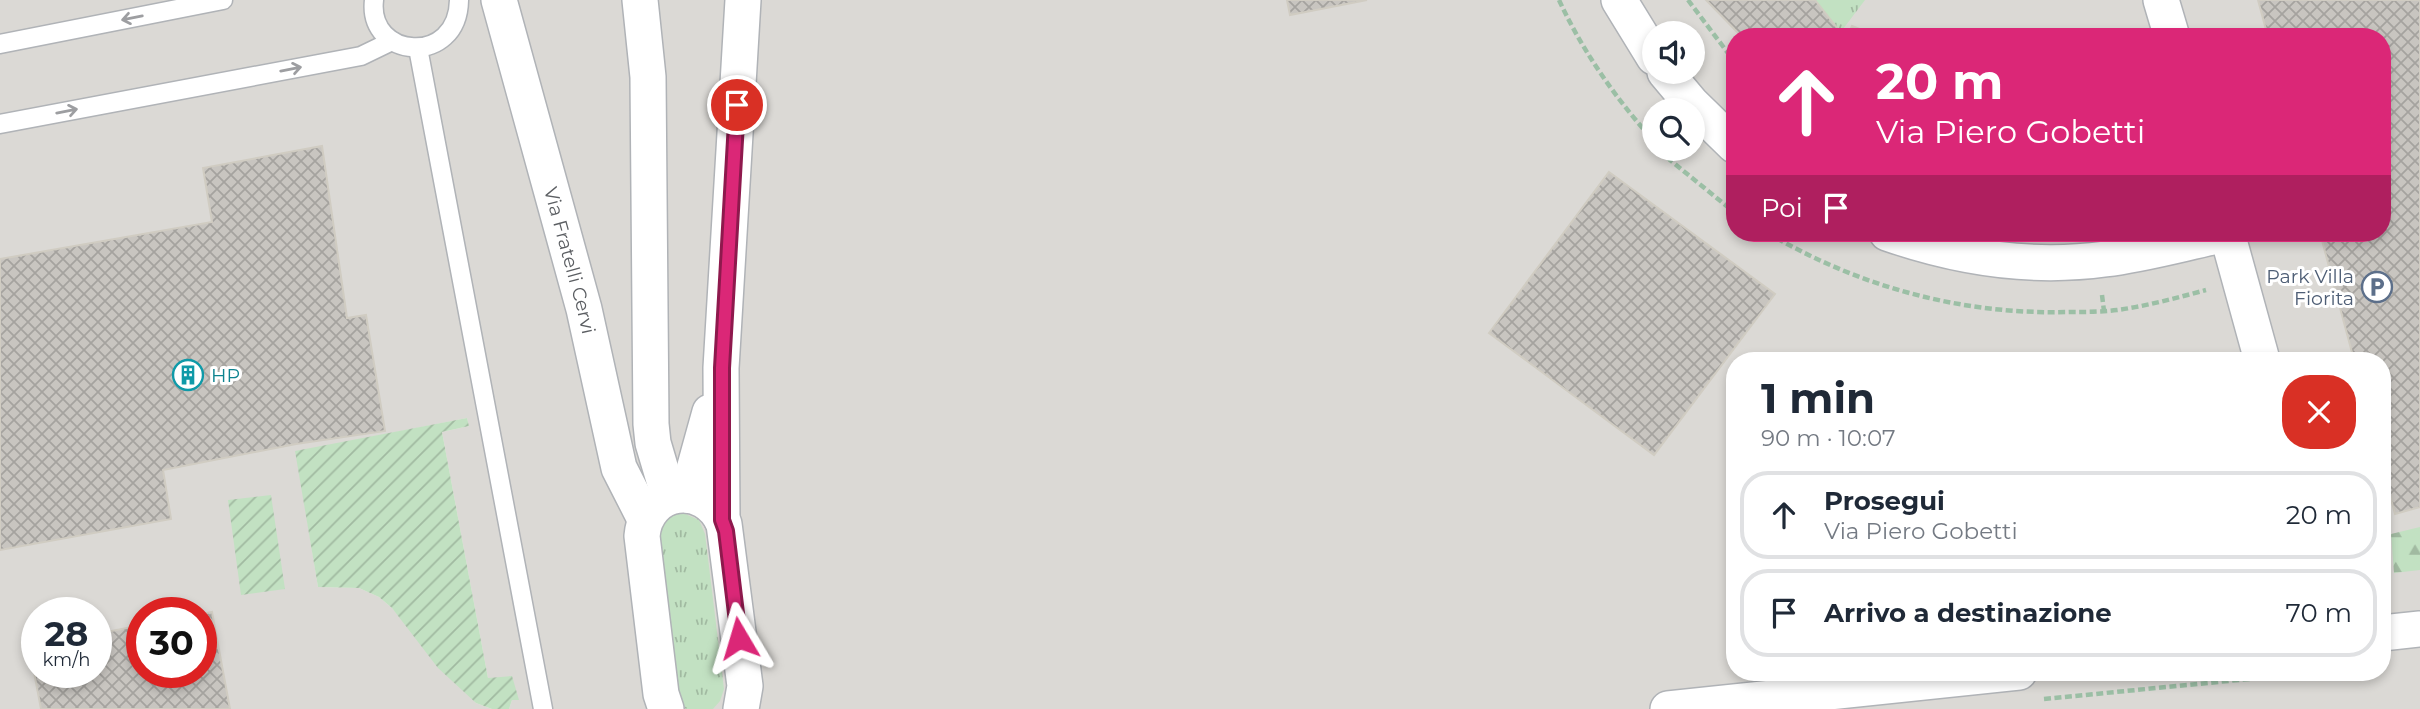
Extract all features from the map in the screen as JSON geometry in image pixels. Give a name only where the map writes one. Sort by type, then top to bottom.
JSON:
[{"type":"street","name":"Via Fratelli Cervi","points":[[499,0],[584,309],[619,468],[667,504]]},
{"type":"street","points":[[640,0],[648,77],[651,424],[667,504]]},
{"type":"street","points":[[722,520],[722,368],[743,0]]},
{"type":"street","points":[[1619,0],[1642,37]]},
{"type":"street","points":[[2161,0],[2169,28]]},
{"type":"street","points":[[1675,84],[1726,137]]},
{"type":"street","points":[[1918,242],[1980,257],[2050,262],[2108,259],[2186,242]]},
{"type":"street","points":[[2230,242],[2261,352]]},
{"type":"street","points":[[666,709],[661,694],[642,541],[667,504],[722,368]]},
{"type":"street","points":[[667,504],[697,497],[708,503],[722,520],[726,531],[745,686],[740,707]]},
{"type":"street","points":[[2391,633],[2420,629]]},
{"type":"street","points":[[1668,709],[2028,686]]},
{"type":"lane","points":[[0,44],[159,6],[223,0]]},
{"type":"lane","points":[[374,0],[375,19],[382,31],[392,41],[405,47],[418,48],[432,45],[444,38],[453,28],[458,15],[459,0]]},
{"type":"lane","points":[[0,124],[360,56],[392,41]]},
{"type":"lane","points":[[418,48],[543,709]]},
{"type":"path","points":[[1559,0],[1610,89],[1642,128]]},
{"type":"path","points":[[1688,0],[1726,50]]},
{"type":"path","points":[[1674,161],[1726,206]]},
{"type":"path","points":[[2028,686],[2132,681]]},
{"type":"shaded area","points":[[0,0],[2420,0],[2420,709],[509,709],[512,700],[518,700],[488,678],[442,432],[469,426],[467,418],[296,452],[318,587],[359,588],[379,597],[392,608],[476,703],[492,709],[0,709]]},
{"type":"green space","points":[[1806,0],[1865,0],[1844,28],[1827,28]]},
{"type":"green space","points":[[467,418],[469,426],[442,432],[488,678],[512,676],[519,700],[512,700],[509,709],[492,709],[476,703],[438,668],[392,608],[379,597],[359,588],[318,587],[295,451]]},
{"type":"green space","points":[[271,495],[285,589],[241,595],[228,500]]},
{"type":"green space","points":[[683,513],[699,520],[705,534],[724,689],[720,701],[713,709],[686,709],[679,702],[658,528],[673,514]]},
{"type":"green space","points":[[2420,527],[2420,570],[2394,573],[2391,534]]},
{"type":"building","points":[[1287,0],[1367,0],[1290,15]]},
{"type":"building","points":[[1706,0],[1815,0],[1837,28],[1733,28]]},
{"type":"building","name":"Park Villa Fiorita","points":[[2258,0],[2420,0],[2420,507],[2395,514],[2391,499],[2391,352],[2352,352],[2322,242],[2391,242],[2391,28],[2266,28]]},
{"type":"building","name":"HP","points":[[322,146],[347,318],[366,315],[385,431],[296,444],[163,470],[171,519],[0,550],[0,259],[212,222],[203,168]]},
{"type":"building","points":[[1609,172],[1775,294],[1731,352],[1726,352],[1726,359],[1654,455],[1489,333]]},
{"type":"building","points":[[126,628],[126,688],[217,688],[217,639],[230,709],[41,709],[37,688],[112,688],[112,631]]},
{"type":"place","name":"Park Villa Fiorita","points":[[2377,287]]},
{"type":"place","name":"HP","points":[[188,375]]},
{"type":"route","points":[[737,105],[722,368],[722,520],[726,531],[739,638]]}]
